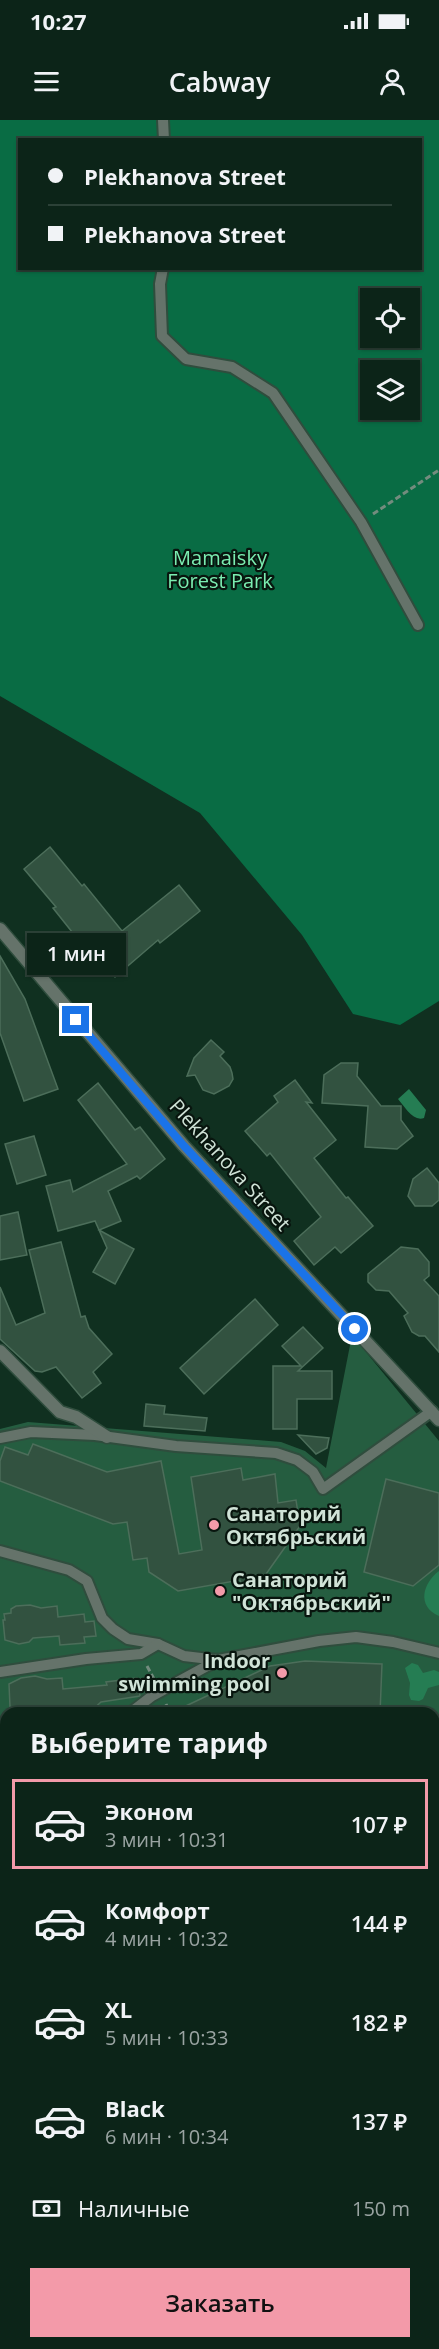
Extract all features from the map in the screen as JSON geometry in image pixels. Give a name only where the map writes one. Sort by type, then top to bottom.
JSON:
[{"type":"street","name":"Plekhanova Street","points":[[0,929],[184,1146],[436,1416]]},
{"type":"street","points":[[0,1351],[60,1412],[76,1417],[107,1437]]},
{"type":"lane","points":[[163,120],[164,138]]},
{"type":"lane","points":[[163,270],[160,284],[162,336],[186,359],[232,367],[273,393],[361,522],[418,625]]},
{"type":"lane","points":[[0,1438],[31,1432],[276,1453],[297,1460],[313,1472],[323,1489],[436,1416]]},
{"type":"lane","points":[[0,1551],[69,1569],[87,1581],[102,1618],[113,1629],[128,1639],[158,1644],[184,1656],[218,1660],[319,1641],[356,1637],[393,1642],[439,1653]]},
{"type":"lane","points":[[0,1672],[86,1659],[141,1654],[158,1644]]},
{"type":"lane","points":[[138,1707],[152,1696],[218,1660]]},
{"type":"path","points":[[361,522],[439,470]]},
{"type":"shaded area","points":[[409,1089],[426,1110],[424,1118],[413,1116],[398,1099]]},
{"type":"shaded area","name":"Санаторий \"Октябрьский\"","points":[[352,1335],[439,1441],[439,1707],[0,1707],[0,1429],[28,1422],[281,1442],[305,1451],[326,1468]]},
{"type":"shaded area","points":[[439,1571],[439,1616],[427,1606],[424,1594],[429,1582]]},
{"type":"shaded area","points":[[412,1663],[418,1665],[423,1673],[434,1670],[439,1672],[439,1685],[428,1688],[423,1699],[419,1701],[411,1700],[409,1695],[410,1683],[405,1668]]},
{"type":"green space","name":"Mamaisky Forest Park","points":[[0,120],[439,120],[439,1001],[400,1025],[353,1014],[302,935],[200,813],[0,696]]},
{"type":"building","points":[[50,847],[122,931],[179,885],[200,911],[160,943],[158,940],[115,977],[83,940],[80,942],[53,908],[56,907],[24,869]]},
{"type":"building","points":[[0,956],[25,999],[58,1089],[24,1101],[0,1033]]},
{"type":"building","points":[[211,1040],[224,1052],[220,1056],[230,1067],[233,1079],[229,1086],[214,1094],[203,1090],[195,1075],[187,1076],[194,1058]]},
{"type":"building","points":[[341,1063],[358,1063],[357,1076],[381,1106],[401,1106],[401,1120],[413,1136],[397,1149],[365,1147],[368,1106],[322,1103],[324,1075]]},
{"type":"building","points":[[295,1080],[312,1103],[306,1102],[336,1140],[314,1158],[346,1198],[348,1197],[373,1226],[341,1253],[335,1247],[314,1265],[294,1241],[321,1217],[270,1153],[267,1156],[245,1131],[278,1102],[274,1096]]},
{"type":"building","points":[[98,1083],[135,1130],[140,1127],[165,1159],[140,1179],[137,1176],[108,1191],[121,1221],[99,1230],[95,1221],[58,1231],[46,1186],[70,1180],[73,1192],[127,1164],[78,1100]]},
{"type":"building","points":[[34,1136],[46,1175],[17,1184],[5,1144]]},
{"type":"building","points":[[427,1168],[439,1183],[439,1200],[432,1206],[415,1206],[408,1196],[413,1179]]},
{"type":"building","points":[[18,1212],[27,1255],[0,1260],[0,1216]]},
{"type":"building","points":[[99,1230],[134,1249],[115,1284],[93,1272],[107,1248]]},
{"type":"building","points":[[61,1242],[81,1317],[85,1316],[89,1328],[112,1354],[93,1372],[101,1383],[82,1398],[56,1367],[42,1372],[35,1371],[0,1339],[0,1287],[16,1325],[45,1313],[29,1250]]},
{"type":"building","points":[[401,1247],[418,1249],[429,1262],[429,1276],[424,1280],[439,1296],[439,1352],[425,1336],[412,1332],[404,1316],[408,1313],[389,1291],[376,1290],[368,1282],[368,1274]]},
{"type":"building","points":[[255,1299],[278,1325],[204,1394],[180,1368]]},
{"type":"building","points":[[303,1327],[323,1348],[298,1371],[332,1371],[332,1399],[297,1399],[297,1429],[273,1429],[273,1366],[301,1366],[282,1346]]},
{"type":"building","points":[[146,1404],[165,1406],[164,1414],[207,1418],[205,1431],[144,1426]]},
{"type":"building","points":[[298,1435],[329,1438],[327,1448],[316,1454]]},
{"type":"building","name":"Санаторий Октябрьский","points":[[33,1444],[107,1472],[161,1461],[179,1554],[202,1550],[191,1477],[241,1468],[243,1480],[275,1474],[278,1503],[296,1500],[300,1526],[259,1584],[242,1587],[240,1580],[178,1591],[149,1572],[147,1558],[133,1560],[127,1522],[113,1524],[0,1481],[0,1461],[5,1447],[28,1455]]},
{"type":"building","points":[[386,1479],[439,1493],[439,1565],[413,1586],[364,1572]]},
{"type":"building","points":[[30,1605],[41,1608],[57,1606],[58,1617],[84,1614],[85,1622],[94,1621],[96,1636],[84,1637],[85,1643],[60,1645],[59,1636],[33,1638],[29,1642],[19,1644],[5,1640],[4,1614],[11,1613],[11,1609],[16,1606]]},
{"type":"building","points":[[305,1661],[382,1664],[380,1707],[184,1707],[270,1666]]},
{"type":"building","points":[[35,1676],[47,1679],[62,1678],[63,1689],[107,1685],[106,1682],[137,1678],[140,1696],[101,1702],[96,1707],[10,1707],[9,1684],[21,1678]]},
{"type":"place","name":"Санаторий Октябрьский","points":[[214,1525]]},
{"type":"place","name":"Санаторий \"Октябрьский\"","points":[[220,1591]]},
{"type":"place","name":"Indoor swimming pool","points":[[282,1673]]},
{"type":"route","points":[[76,1020],[184,1146],[355,1329]]}]
